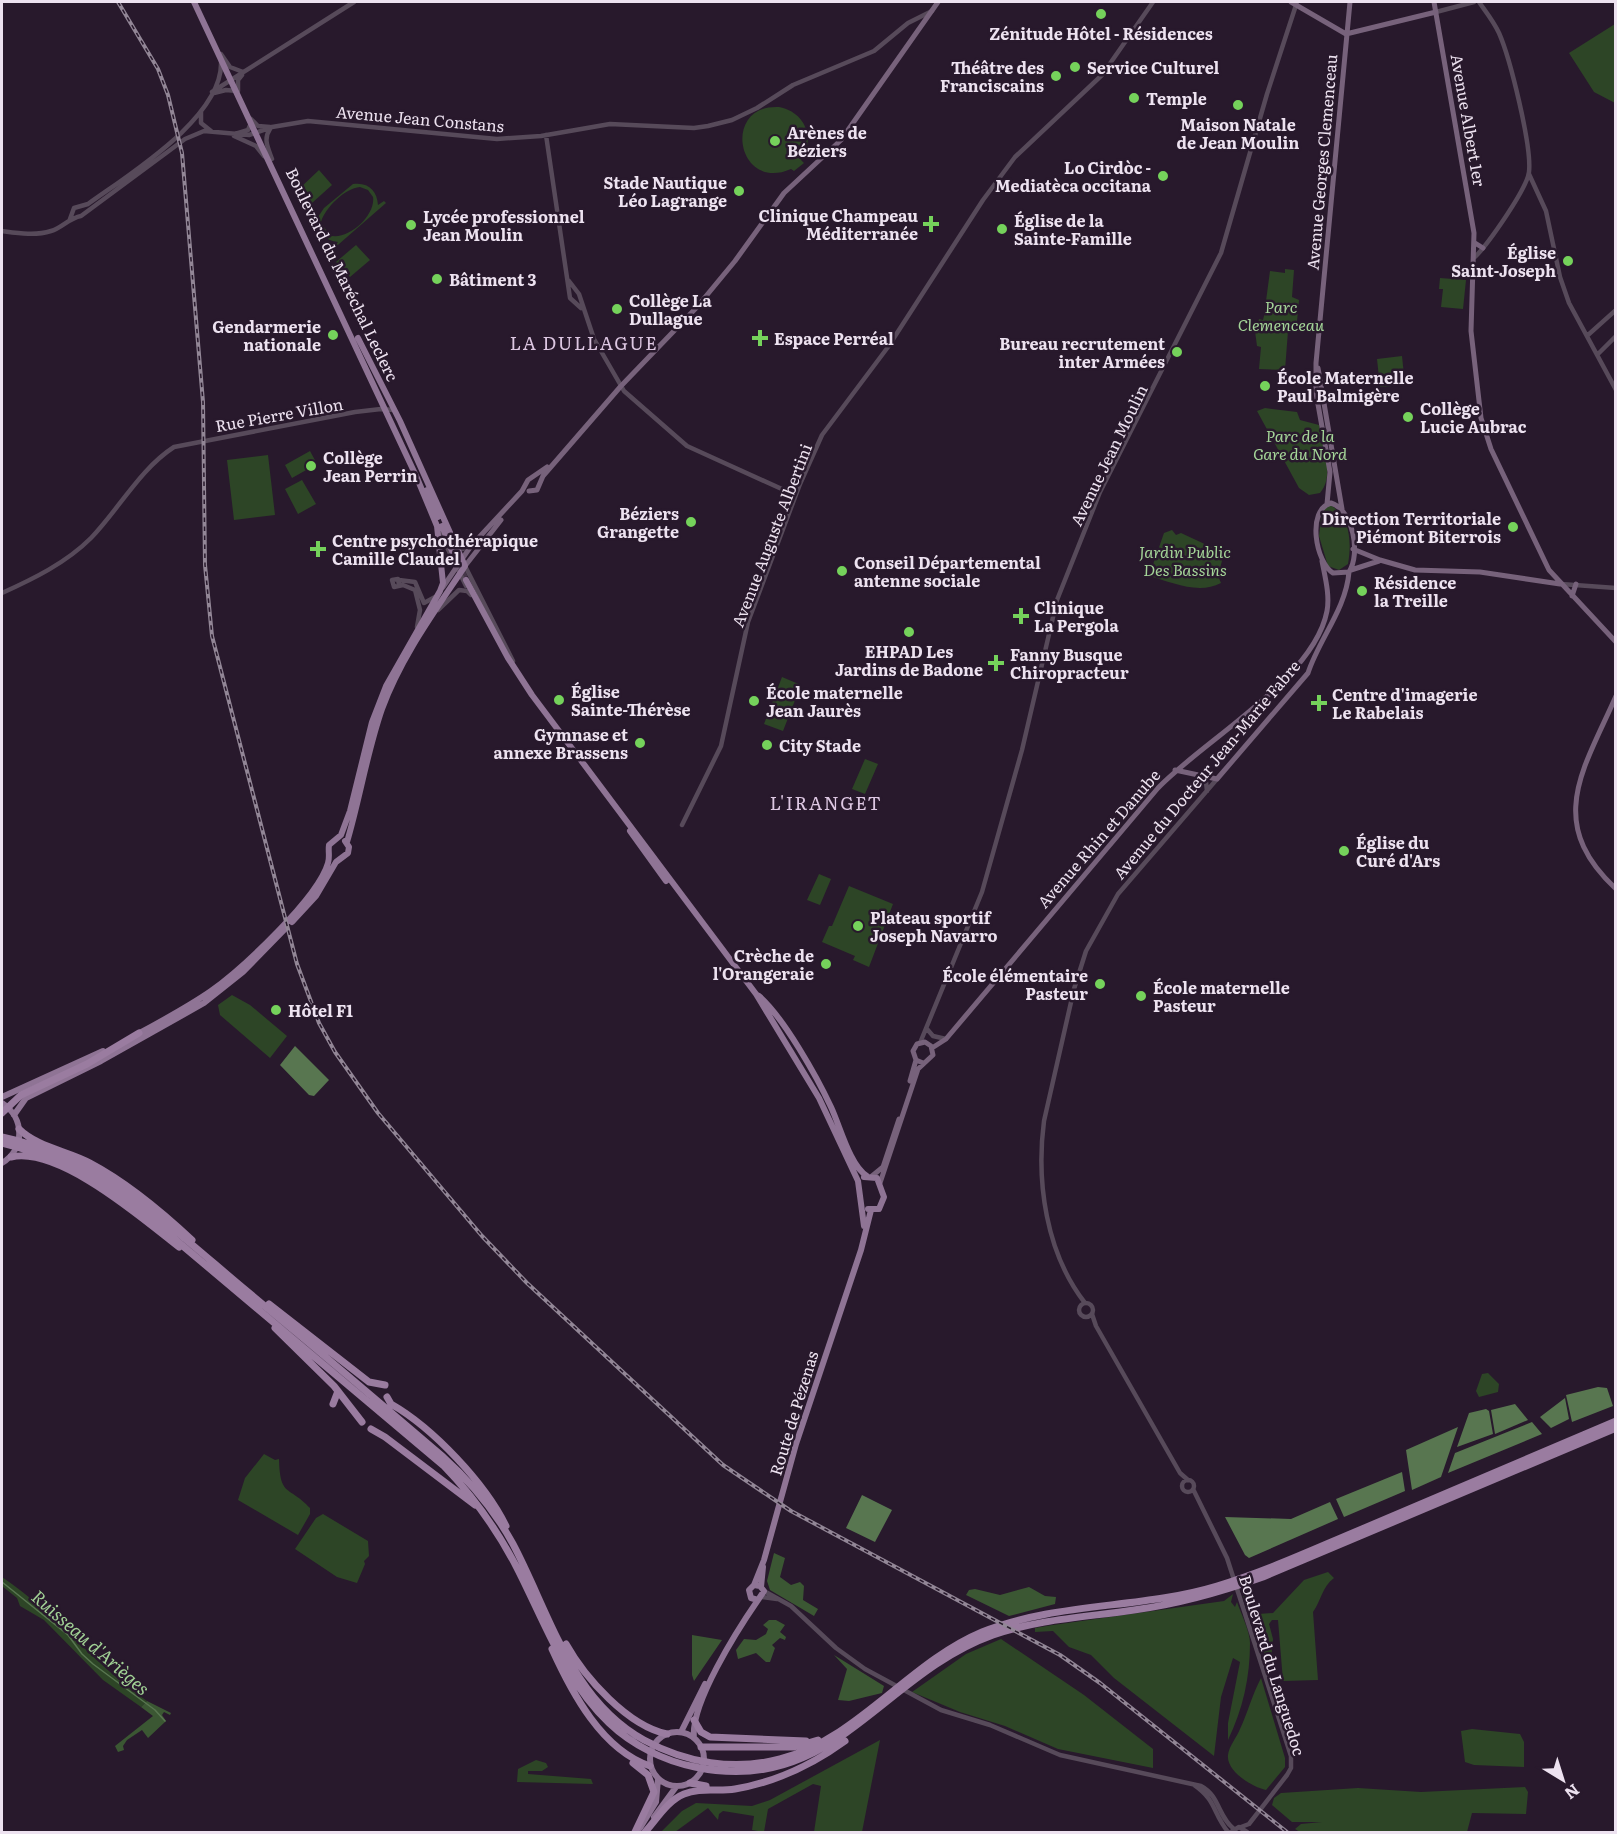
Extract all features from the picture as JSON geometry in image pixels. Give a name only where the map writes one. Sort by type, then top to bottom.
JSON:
[{"type":"highway","points":[[2,1113],[21,1095],[87,1064],[140,1033]]},
{"type":"highway","points":[[19,1132],[90,1163],[134,1190],[175,1224],[219,1268]]},
{"type":"highway","points":[[2,1137],[54,1153],[104,1177],[145,1205],[219,1268],[292,1321],[369,1382],[385,1385]]},
{"type":"highway","points":[[2,1143],[51,1158],[84,1172],[114,1190],[145,1212],[273,1321]]},
{"type":"highway","points":[[13,1153],[34,1158],[87,1180],[124,1203],[368,1396]]},
{"type":"highway","points":[[210,1270],[268,1321],[338,1391],[362,1422]]},
{"type":"highway","points":[[237,1282],[386,1412],[471,1494],[494,1528],[585,1697],[611,1726],[681,1764],[765,1769],[796,1761],[830,1745],[878,1709]]},
{"type":"highway","points":[[333,1404],[338,1391]]},
{"type":"highway","points":[[387,1397],[392,1404],[454,1456],[484,1488],[498,1509],[531,1583]]},
{"type":"highway","points":[[386,1412],[458,1470],[477,1492],[512,1542],[573,1667],[592,1696],[638,1741]]},
{"type":"highway","points":[[725,1768],[781,1759],[821,1743],[891,1694],[942,1653],[982,1632],[1014,1621],[1161,1600],[1229,1582],[1616,1421]]},
{"type":"highway","points":[[906,1682],[950,1656],[991,1636],[1024,1625],[1150,1608],[1222,1591],[1263,1577],[1616,1428]]},
{"type":"highway","points":[[371,1429],[465,1495],[494,1528]]},
{"type":"highway","points":[[544,1611],[593,1683],[642,1722],[667,1734]]},
{"type":"highway","points":[[541,1618],[543,1630],[563,1674],[618,1752],[644,1770],[653,1787],[653,1799],[636,1833]]},
{"type":"highway","points":[[644,1833],[672,1801],[686,1793],[699,1790],[734,1789],[756,1784],[818,1760],[846,1740],[891,1694]]},
{"type":"highway","points":[[694,1720],[701,1732],[716,1738],[817,1740]]},
{"type":"highway","points":[[701,1747],[794,1747],[844,1728]]},
{"type":"highway","points":[[612,1743],[633,1760],[650,1766]]},
{"type":"highway","points":[[690,1783],[719,1787],[756,1784]]},
{"type":"main road","points":[[194,2],[251,119]]},
{"type":"main road","points":[[527,488],[537,490],[537,481],[621,386],[701,302],[784,193],[841,140],[938,2]]},
{"type":"main road","points":[[1295,2],[1346,33],[1436,12]]},
{"type":"main road","name":"Avenue Georges Clemenceau","points":[[1322,561],[1316,528],[1320,510],[1327,504],[1330,472],[1316,393],[1317,360],[1350,2]]},
{"type":"main road","name":"Avenue Albert 1er","points":[[1434,2],[1474,243],[1471,330],[1474,374],[1481,418],[1491,449],[1551,573],[1616,642]]},
{"type":"main road","name":"Boulevard du Maréchal Leclerc","points":[[251,119],[394,410],[464,563]]},
{"type":"main road","name":"Boulevard du Maréchal Leclerc","points":[[271,162],[387,410],[437,526],[442,577],[440,592]]},
{"type":"main road","points":[[1474,243],[1483,248]]},
{"type":"main road","name":"Avenue Georges Clemenceau","points":[[1317,360],[1342,509],[1349,521],[1353,549]]},
{"type":"main road","name":"Boulevard du Maréchal Leclerc","points":[[409,442],[454,556]]},
{"type":"main road","name":"Boulevard du Maréchal Leclerc","points":[[404,449],[423,482]]},
{"type":"main road","points":[[464,563],[527,488],[529,479],[537,481]]},
{"type":"main road","points":[[312,896],[327,866],[331,842],[338,838],[350,811],[378,705],[413,635],[440,592],[492,524],[527,488]]},
{"type":"main road","points":[[1327,504],[1342,509]]},
{"type":"main road","points":[[1353,549],[1380,560],[1427,572],[1480,572],[1560,584]]},
{"type":"main road","name":"Avenue du Docteur Jean-Marie Fabre","points":[[1217,780],[1308,673],[1315,654],[1338,610],[1350,571],[1353,549]]},
{"type":"main road","points":[[1322,561],[1334,573],[1350,571],[1380,560]]},
{"type":"main road","name":"Avenue Rhin et Danube","points":[[930,1046],[946,1039],[1133,815],[1175,770],[1281,683],[1307,652],[1326,614],[1327,590],[1322,561]]},
{"type":"main road","points":[[13,1114],[26,1098],[101,1061],[204,1003],[243,972],[312,896],[341,858],[348,853],[347,842],[382,709],[399,672],[458,571]]},
{"type":"main road","points":[[1539,581],[1551,573],[1552,583]]},
{"type":"main road","points":[[466,580],[523,682],[629,827],[659,863],[686,903]]},
{"type":"main road","points":[[1572,596],[1576,584]]},
{"type":"main road","points":[[1616,696],[1582,768],[1576,813],[1580,837],[1588,858],[1616,889]]},
{"type":"main road","points":[[1186,762],[1187,770],[1194,775]]},
{"type":"main road","points":[[1175,770],[1217,780]]},
{"type":"main road","points":[[629,827],[635,840],[660,873],[756,994],[819,1098],[858,1181],[864,1229],[852,1276]]},
{"type":"main road","points":[[338,838],[347,842]]},
{"type":"main road","points":[[329,852],[335,858],[341,858]]},
{"type":"main road","points":[[2,1098],[140,1033],[212,991],[278,932]]},
{"type":"main road","points":[[756,994],[761,997],[783,1026],[816,1079],[833,1111],[856,1167],[880,1183]]},
{"type":"main road","points":[[858,1181],[883,1167],[916,1060],[913,1051],[920,1043],[930,1046],[932,1058],[918,1069],[880,1183],[884,1201],[879,1209],[872,1210],[862,1205]]},
{"type":"main road","points":[[796,1057],[801,1059],[816,1079]]},
{"type":"main road","points":[[916,1060],[923,1063]]},
{"type":"main road","points":[[819,1098],[833,1111]]},
{"type":"main road","points":[[2,1103],[13,1114],[19,1132],[13,1153],[2,1164]]},
{"type":"main road","points":[[852,1276],[872,1210]]},
{"type":"main road","name":"Route de Pézenas","points":[[750,1597],[749,1590],[754,1585],[764,1560],[776,1512],[852,1276]]},
{"type":"main road","name":"Route de Pézenas","points":[[761,1594],[764,1560]]},
{"type":"main road","points":[[754,1585],[761,1594]]},
{"type":"main road","points":[[746,1616],[750,1597],[761,1594]]},
{"type":"main road","points":[[694,1738],[694,1720],[721,1662],[761,1594]]},
{"type":"main road","points":[[681,1732],[702,1688],[721,1662]]},
{"type":"main road","points":[[636,1833],[656,1802],[658,1779],[650,1766],[653,1746],[667,1734],[681,1732],[694,1738],[701,1747],[703,1766],[698,1775],[690,1783],[677,1786],[658,1779]]},
{"type":"main road","points":[[644,1833],[677,1786]]},
{"type":"street","points":[[211,94],[354,2]]},
{"type":"street","name":"Avenue Auguste Albertini","points":[[682,825],[722,746],[748,622],[795,495],[822,435],[925,294],[983,200],[1015,157],[1102,75],[1154,2]]},
{"type":"street","name":"Avenue Jean Moulin","points":[[920,1043],[985,880],[1022,750],[1057,600],[1100,492],[1221,253],[1295,2]]},
{"type":"street","points":[[1436,12],[1474,2]]},
{"type":"street","points":[[1479,2],[1498,32],[1512,74],[1529,174],[1546,212],[1565,294],[1598,354],[1598,360],[1616,390]]},
{"type":"street","name":"Avenue Jean Constans","points":[[232,135],[257,133],[272,127],[308,121],[497,139],[546,135],[610,124],[694,128],[708,126],[732,120],[776,97],[793,85],[874,51],[908,22],[932,11]]},
{"type":"street","points":[[220,52],[234,70],[246,71]]},
{"type":"street","points":[[2,231],[30,234],[50,231],[70,219],[174,142],[188,129],[211,94],[220,74],[220,52]]},
{"type":"street","points":[[211,94],[226,90],[238,91],[238,80],[246,71]]},
{"type":"street","points":[[201,109],[201,123],[214,132]]},
{"type":"street","points":[[232,135],[248,130],[251,119],[258,126],[272,127],[266,138],[271,162]]},
{"type":"street","points":[[81,210],[196,133],[214,132],[232,135],[256,146],[271,162]]},
{"type":"street","points":[[546,135],[569,281],[573,292],[570,299],[577,300]]},
{"type":"street","points":[[1475,257],[1529,174]]},
{"type":"street","points":[[74,215],[74,208],[81,210]]},
{"type":"street","points":[[573,292],[579,294],[577,300],[594,339],[621,386],[687,446],[795,495]]},
{"type":"street","points":[[1588,335],[1616,310]]},
{"type":"street","points":[[1598,354],[1616,336]]},
{"type":"street","points":[[373,410],[381,403],[380,396]]},
{"type":"street","points":[[373,410],[382,412],[392,421]]},
{"type":"street","name":"Rue Pierre Villon","points":[[2,593],[58,564],[79,549],[153,463],[174,447],[373,410],[394,410]]},
{"type":"street","points":[[456,546],[464,549],[492,524]]},
{"type":"street","name":"Boulevard du Maréchal Leclerc","points":[[437,526],[458,571],[505,658],[523,682]]},
{"type":"street","points":[[464,563],[523,682]]},
{"type":"street","points":[[413,635],[420,616],[417,595],[411,586],[399,583],[415,582],[424,603],[430,602],[440,592]]},
{"type":"street","points":[[1560,584],[1616,588]]},
{"type":"street","points":[[434,614],[459,590],[467,591],[471,595]]},
{"type":"street","points":[[1201,777],[1206,782],[1207,791]]},
{"type":"street","name":"Avenue du Docteur Jean-Marie Fabre","points":[[1077,1293],[1059,1254],[1042,1200],[1041,1142],[1074,988],[1083,958],[1118,894],[1217,780]]},
{"type":"street","points":[[927,1029],[933,1036],[946,1039]]},
{"type":"street","name":"Avenue Jean Moulin","points":[[927,1029],[930,1046]]},
{"type":"street","points":[[1077,1293],[1093,1307],[1092,1314],[1096,1326],[1180,1473],[1188,1480],[1182,1484],[1180,1473]]},
{"type":"street","points":[[1077,1293],[1080,1313],[1096,1326]]},
{"type":"street","points":[[1080,1307],[1086,1303]]},
{"type":"street","points":[[1086,1317],[1092,1314]]},
{"type":"street","name":"Boulevard du Languedoc","points":[[1188,1480],[1194,1484],[1200,1506],[1231,1568],[1291,1756],[1291,1768],[1250,1823],[1247,1832]]},
{"type":"street","name":"Boulevard du Languedoc","points":[[1182,1484],[1200,1506]]},
{"type":"street","points":[[1187,1492],[1194,1489]]},
{"type":"street","points":[[761,1594],[779,1600],[798,1611],[836,1648],[865,1669],[940,1710],[990,1725],[1060,1755],[1202,1786],[1212,1793],[1231,1831],[1250,1823]]},
{"type":"street","points":[[1241,1827],[1247,1832]]},
{"type":"green space","points":[[1615,24],[1615,103],[1594,92],[1569,53]]},
{"type":"green space","name":"Arènes de Béziers","points":[[779,107],[796,114],[801,120],[808,143],[801,160],[804,163],[794,171],[791,169],[773,173],[758,169],[748,159],[743,146],[743,132],[749,119],[761,110]]},
{"type":"green space","points":[[319,170],[332,185],[312,203],[299,189]]},
{"type":"green space","points":[[353,184],[368,186],[374,192],[378,205],[384,201],[386,203],[331,251],[338,242],[329,240],[320,231],[318,217],[324,208]],"holes":[[[360,187],[368,190],[373,197],[373,204],[365,219],[343,235],[329,235],[321,222],[331,205],[354,188]]]},
{"type":"green space","points":[[356,245],[370,260],[350,277],[336,262]]},
{"type":"green space","name":"Parc Clemenceau","points":[[1285,269],[1294,270],[1292,297],[1299,300],[1296,332],[1288,331],[1285,370],[1259,369],[1261,347],[1257,346],[1255,331],[1259,319],[1263,320],[1270,271],[1285,273]]},
{"type":"green space","points":[[1440,278],[1466,280],[1463,309],[1441,307],[1443,289],[1439,289]]},
{"type":"green space","points":[[1402,356],[1405,385],[1380,387],[1377,359]]},
{"type":"green space","name":"Parc de la Gare du Nord","points":[[1265,408],[1297,412],[1300,420],[1319,425],[1327,469],[1327,478],[1320,493],[1309,495],[1299,488],[1257,411]]},
{"type":"green space","points":[[310,451],[317,464],[292,478],[285,465]]},
{"type":"green space","points":[[268,455],[275,515],[234,520],[227,460]]},
{"type":"green space","points":[[302,480],[316,504],[298,514],[285,489]]},
{"type":"green space","points":[[1330,505],[1342,516],[1348,530],[1350,547],[1348,564],[1339,570],[1328,566],[1319,536],[1322,510]]},
{"type":"green space","name":"Jardin Public Des Bassins","points":[[1172,530],[1176,535],[1181,533],[1224,553],[1218,576],[1221,583],[1194,588],[1149,576],[1164,533]]},
{"type":"green space","points":[[782,677],[801,685],[783,731],[764,724]]},
{"type":"green space","points":[[865,759],[878,764],[865,794],[852,789]]},
{"type":"green space","points":[[819,874],[831,879],[820,905],[807,900]]},
{"type":"green space","name":"Plateau sportif Joseph Navarro","points":[[849,886],[893,904],[869,967],[853,960],[855,956],[822,942],[829,926],[832,926]]},
{"type":"green space","points":[[232,995],[250,1005],[287,1036],[270,1058],[220,1015],[218,1005]]},
{"type":"green space","points":[[1488,1373],[1499,1384],[1498,1392],[1479,1397],[1476,1391],[1482,1374]]},
{"type":"green space","points":[[264,1454],[275,1460],[279,1459],[281,1480],[284,1486],[310,1508],[310,1514],[298,1535],[238,1500],[245,1478]]},
{"type":"green space","points":[[323,1514],[368,1541],[369,1556],[364,1561],[365,1564],[357,1583],[337,1577],[295,1549],[316,1518]]},
{"type":"green space","points":[[1328,1572],[1334,1578],[1313,1612],[1318,1680],[1283,1681],[1278,1620],[1272,1620],[1269,1624],[1273,1639],[1270,1671],[1243,1596],[1247,1595],[1258,1614],[1273,1613],[1304,1580]]},
{"type":"green space","points":[[2,1577],[40,1606],[110,1672],[147,1701],[141,1707],[103,1680],[44,1620],[20,1606],[17,1598],[2,1586]]},
{"type":"green space","points":[[1233,1594],[1231,1602],[1235,1607],[1237,1602],[1250,1638],[1249,1668],[1242,1705],[1228,1740],[1228,1723],[1240,1662],[1233,1658],[1221,1697],[1214,1756],[1114,1678],[1091,1655],[1069,1647],[1053,1631],[1035,1632],[1035,1628],[1053,1625],[1224,1601]]},
{"type":"green space","points":[[1001,1639],[1084,1695],[1153,1749],[1153,1768],[1058,1749],[1005,1726],[960,1712],[912,1692],[966,1654]]},
{"type":"green space","points":[[1261,1678],[1285,1758],[1285,1767],[1266,1790],[1247,1782],[1235,1772],[1228,1761],[1230,1748]]},
{"type":"green space","points":[[1472,1729],[1520,1734],[1524,1742],[1524,1767],[1474,1765],[1465,1762],[1461,1731]]},
{"type":"green space","points":[[880,1740],[862,1832],[814,1832],[821,1786],[813,1784],[768,1809],[764,1832],[752,1830],[754,1816],[723,1811],[719,1814],[718,1820],[708,1808],[675,1832],[661,1832],[682,1811],[696,1803],[752,1806],[770,1800]]},
{"type":"green space","points":[[536,1760],[546,1763],[548,1767],[542,1771],[528,1771],[528,1774],[591,1779],[593,1784],[517,1782],[518,1769]]},
{"type":"green space","points":[[1525,1787],[1528,1792],[1526,1814],[1472,1813],[1467,1832],[1300,1832],[1295,1829],[1301,1824],[1322,1822],[1292,1822],[1272,1805],[1274,1798],[1281,1793],[1358,1788],[1421,1792]]},
{"type":"shaded area","points":[[295,1046],[329,1080],[314,1096],[309,1095],[280,1065]]},
{"type":"shaded area","points":[[1598,1387],[1607,1388],[1613,1406],[1572,1422],[1566,1395]]},
{"type":"shaded area","points":[[1565,1398],[1569,1419],[1551,1428],[1540,1417]]},
{"type":"shaded area","points":[[1515,1404],[1528,1420],[1495,1434],[1491,1410]]},
{"type":"shaded area","points":[[1486,1409],[1489,1411],[1493,1434],[1457,1447],[1469,1413]]},
{"type":"shaded area","points":[[1532,1422],[1542,1434],[1448,1473],[1455,1453]]},
{"type":"shaded area","points":[[1458,1427],[1441,1477],[1412,1490],[1406,1450]]},
{"type":"shaded area","points":[[1402,1472],[1405,1491],[1344,1517],[1336,1499]]},
{"type":"shaded area","points":[[862,1495],[892,1510],[875,1542],[846,1528]]},
{"type":"shaded area","points":[[1330,1502],[1338,1519],[1249,1558],[1245,1555],[1225,1517],[1291,1519]]},
{"type":"shaded area","points":[[774,1553],[785,1558],[780,1577],[791,1585],[800,1582],[804,1586],[803,1600],[818,1609],[814,1616],[770,1590],[767,1581]]},
{"type":"shaded area","points":[[1029,1587],[1045,1596],[1056,1597],[1055,1604],[1009,1616],[966,1595],[969,1590],[975,1589],[1000,1595]]},
{"type":"shaded area","points":[[769,1620],[776,1620],[785,1625],[780,1632],[786,1637],[785,1640],[780,1638],[772,1645],[775,1648],[770,1662],[766,1662],[756,1653],[738,1659],[736,1650],[744,1639],[756,1640],[766,1634],[768,1629],[763,1625]]},
{"type":"shaded area","points":[[692,1635],[722,1640],[694,1681],[692,1675]]},
{"type":"shaded area","points":[[834,1655],[884,1686],[882,1693],[849,1701],[838,1700],[847,1669]]},
{"type":"shaded area","points":[[147,1701],[171,1713],[170,1715],[164,1712],[162,1715],[166,1721],[148,1738],[142,1730],[127,1740],[123,1746],[124,1750],[118,1752],[115,1746],[153,1716],[141,1707]]},
{"type":"waterway","name":"Ruisseau d'Arièges","points":[[2,1582],[68,1635],[82,1654],[93,1664],[155,1710],[165,1721]]},
{"type":"tunnel","points":[[454,556],[466,580]]},
{"type":"railway","points":[[118,2],[158,69],[168,95],[182,153],[203,402],[205,565],[212,636],[297,964],[319,1023],[335,1052],[378,1113],[482,1236],[527,1283],[723,1465],[791,1511],[1060,1655],[1100,1683],[1287,1832]]},
{"type":"place","name":"Zénitude Hôtel - Résidences","points":[[1101,14]]},
{"type":"place","name":"Service Culturel","points":[[1075,67]]},
{"type":"place","name":"Théâtre des Franciscains","points":[[1056,76]]},
{"type":"place","name":"Temple","points":[[1134,98]]},
{"type":"place","name":"Maison Natale de Jean Moulin","points":[[1238,105]]},
{"type":"place","name":"Arènes de Béziers","points":[[775,141]]},
{"type":"place","name":"Lo Cirdòc - Mediatèca occitana","points":[[1163,176]]},
{"type":"place","name":"Stade Nautique Léo Lagrange","points":[[739,191]]},
{"type":"place","name":"Clinique Champeau Méditerranée","points":[[931,224]]},
{"type":"place","name":"Lycée professionnel Jean Moulin","points":[[411,225]]},
{"type":"place","name":"Église de la Sainte-Famille","points":[[1002,229]]},
{"type":"place","name":"Église Saint-Joseph","points":[[1568,261]]},
{"type":"place","name":"Bâtiment 3","points":[[437,279]]},
{"type":"place","name":"Collège La Dullague","points":[[617,309]]},
{"type":"place","name":"Gendarmerie nationale","points":[[333,335]]},
{"type":"place","name":"Espace Perréal","points":[[760,338]]},
{"type":"place","name":"Bureau recrutement inter Armées","points":[[1177,352]]},
{"type":"place","name":"École Maternelle Paul Balmigère","points":[[1265,386]]},
{"type":"place","name":"Collège Lucie Aubrac","points":[[1408,417]]},
{"type":"place","name":"Collège Jean Perrin","points":[[311,466]]},
{"type":"place","name":"Béziers Grangette","points":[[691,522]]},
{"type":"place","name":"Direction Territoriale Piémont Biterrois","points":[[1513,527]]},
{"type":"place","name":"Centre psychothérapique Camille Claudel","points":[[318,549]]},
{"type":"place","name":"Conseil Départemental antenne sociale","points":[[842,571]]},
{"type":"place","name":"Résidence la Treille","points":[[1362,591]]},
{"type":"place","name":"Clinique La Pergola","points":[[1021,616]]},
{"type":"place","name":"EHPAD Les Jardins de Badone","points":[[909,632]]},
{"type":"place","name":"Fanny Busque Chiropracteur","points":[[996,663]]},
{"type":"place","name":"Église Sainte-Thérèse","points":[[559,700]]},
{"type":"place","name":"École maternelle Jean Jaurès","points":[[754,701]]},
{"type":"place","name":"Centre d'imagerie Le Rabelais","points":[[1319,703]]},
{"type":"place","name":"Gymnase et annexe Brassens","points":[[640,743]]},
{"type":"place","name":"City Stade","points":[[767,745]]},
{"type":"place","name":"Église du Curé d'Ars","points":[[1344,851]]},
{"type":"place","name":"Plateau sportif Joseph Navarro","points":[[858,926]]},
{"type":"place","name":"Crèche de l'Orangeraie","points":[[826,964]]},
{"type":"place","name":"École élémentaire Pasteur","points":[[1100,984]]},
{"type":"place","name":"École maternelle Pasteur","points":[[1141,996]]},
{"type":"place","name":"Hôtel F1","points":[[276,1010]]},
{"type":"district","name":"LA DULLAGUE","points":[[584,342]]},
{"type":"district","name":"L'IRANGET","points":[[826,802]]}]
